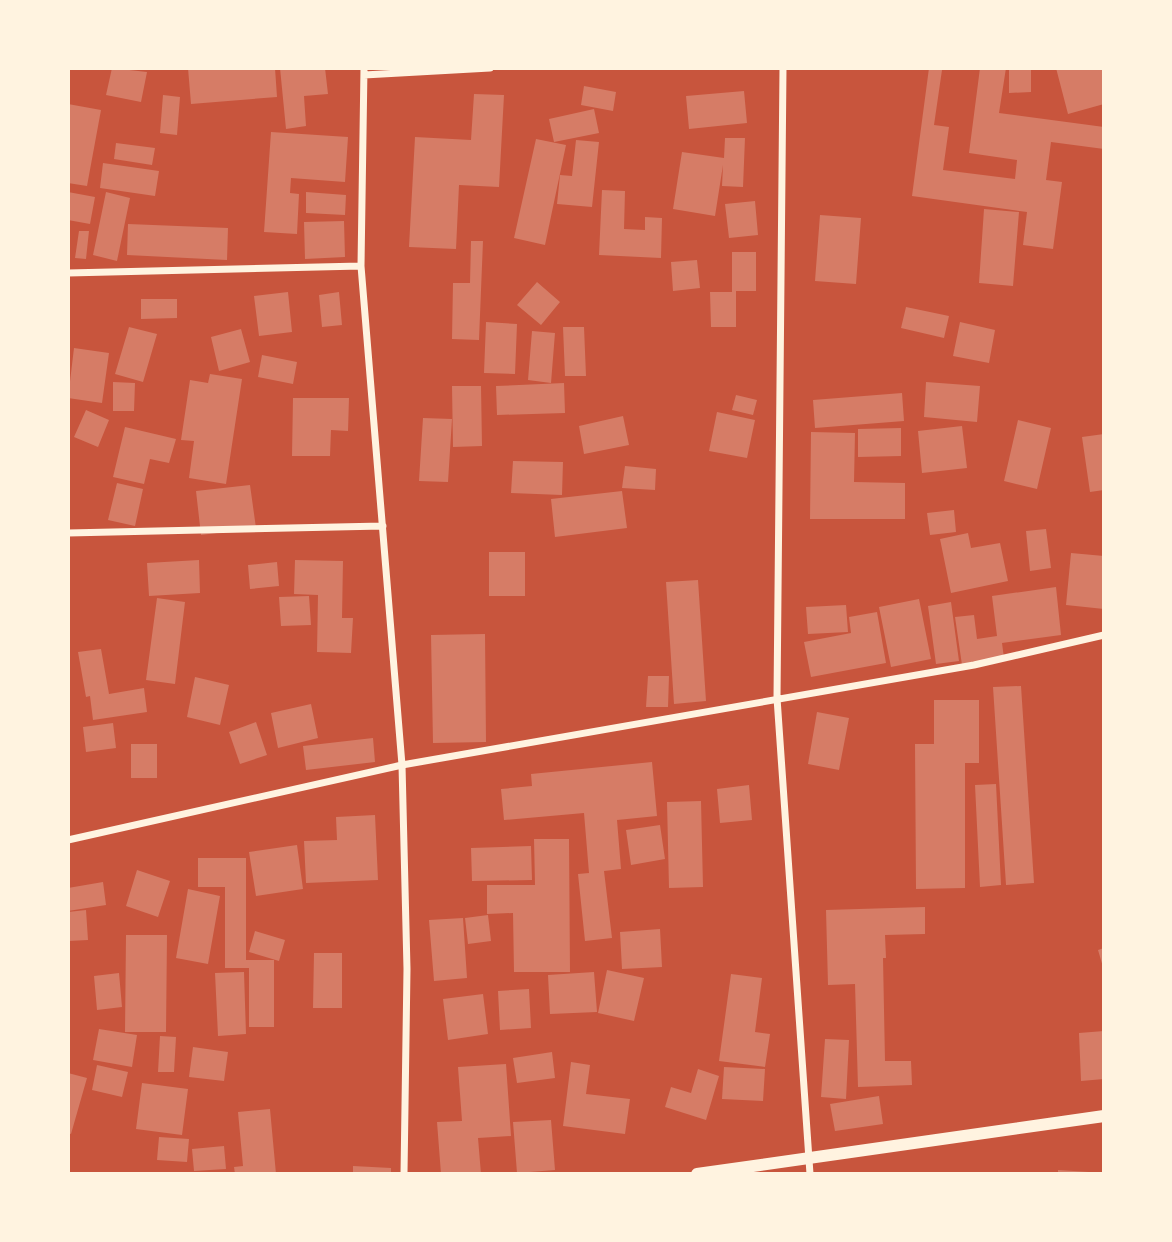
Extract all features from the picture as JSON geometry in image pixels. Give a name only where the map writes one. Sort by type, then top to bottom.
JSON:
[{"type":"street","points":[[404,1174],[407,969],[402,765],[361,266],[364,72],[490,68]]},
{"type":"street","points":[[783,68],[777,698],[811,1158],[810,1174]]},
{"type":"street","points":[[68,273],[361,266]]},
{"type":"street","points":[[68,534],[383,527]]},
{"type":"street","points":[[68,840],[402,765],[974,665],[1104,635]]},
{"type":"street","points":[[697,1174],[1104,1116]]},
{"type":"building","points":[[112,68],[147,72],[141,102],[106,95]]},
{"type":"building","points":[[188,68],[275,68],[277,97],[191,104]]},
{"type":"building","points":[[280,68],[325,68],[328,94],[304,96],[306,126],[286,129]]},
{"type":"building","points":[[929,68],[942,70],[934,125],[949,127],[943,170],[1015,179],[1017,160],[969,153],[980,68],[1006,68],[999,113],[1104,127],[1104,149],[1051,142],[1046,180],[1062,182],[1053,249],[1023,245],[1027,212],[912,196]]},
{"type":"building","points":[[1009,68],[1031,68],[1031,92],[1009,93]]},
{"type":"building","points":[[1056,68],[1104,68],[1104,104],[1068,114]]},
{"type":"building","points":[[584,86],[616,92],[613,111],[581,105]]},
{"type":"building","points":[[744,91],[747,123],[689,129],[686,96]]},
{"type":"building","points":[[474,94],[504,95],[499,187],[459,185],[456,249],[409,247],[415,137],[471,140]]},
{"type":"building","points":[[163,95],[180,97],[177,135],[160,133]]},
{"type":"building","points":[[68,104],[101,110],[87,186],[68,183]]},
{"type":"building","points":[[594,109],[599,133],[554,142],[549,119]]},
{"type":"building","points":[[271,132],[348,137],[345,182],[291,178],[290,193],[299,194],[297,234],[264,232]]},
{"type":"building","points":[[725,138],[745,138],[743,187],[722,186],[723,165],[715,216],[673,209],[682,152],[724,158]]},
{"type":"building","points":[[536,139],[566,145],[545,245],[514,238]]},
{"type":"building","points":[[576,140],[599,142],[592,207],[557,204],[560,175],[572,176]]},
{"type":"building","points":[[116,143],[155,148],[152,165],[114,159]]},
{"type":"building","points":[[103,163],[159,171],[155,196],[100,188]]},
{"type":"building","points":[[602,190],[625,191],[624,229],[645,230],[645,217],[662,218],[661,258],[599,255]]},
{"type":"building","points":[[68,192],[95,197],[90,224],[68,220]]},
{"type":"building","points":[[106,192],[130,198],[117,261],[93,255]]},
{"type":"building","points":[[306,192],[346,195],[345,215],[306,213]]},
{"type":"building","points":[[755,201],[758,235],[729,238],[725,204]]},
{"type":"building","points":[[984,209],[1019,212],[1013,286],[979,283]]},
{"type":"building","points":[[820,215],[861,218],[856,284],[815,281]]},
{"type":"building","points":[[344,221],[345,257],[305,259],[304,222]]},
{"type":"building","points":[[128,224],[228,228],[227,260],[127,255]]},
{"type":"building","points":[[79,231],[89,231],[86,259],[75,258]]},
{"type":"building","points":[[471,241],[483,241],[479,340],[452,339],[453,283],[470,283]]},
{"type":"building","points":[[732,252],[756,252],[756,291],[736,291],[736,327],[711,327],[710,292],[732,292]]},
{"type":"building","points":[[697,260],[700,288],[673,291],[671,262]]},
{"type":"building","points":[[537,282],[560,302],[541,325],[517,305]]},
{"type":"building","points":[[288,292],[292,332],[259,336],[254,296]]},
{"type":"building","points":[[339,292],[342,325],[322,327],[319,295]]},
{"type":"building","points":[[141,299],[177,299],[177,318],[141,319]]},
{"type":"building","points":[[906,307],[949,316],[944,338],[901,328]]},
{"type":"building","points":[[486,322],[517,324],[515,374],[484,373]]},
{"type":"building","points":[[960,322],[995,330],[989,363],[953,356]]},
{"type":"building","points":[[129,327],[157,334],[143,382],[115,374]]},
{"type":"building","points":[[563,327],[584,327],[586,376],[565,376]]},
{"type":"building","points":[[241,329],[250,362],[219,371],[211,337]]},
{"type":"building","points":[[532,331],[555,333],[551,383],[528,380]]},
{"type":"building","points":[[74,348],[109,353],[102,403],[68,398]]},
{"type":"building","points":[[262,355],[297,362],[293,384],[258,377]]},
{"type":"building","points":[[210,374],[242,379],[226,484],[189,478],[194,441],[181,440],[190,380],[208,383]]},
{"type":"building","points":[[113,382],[135,383],[134,411],[113,411]]},
{"type":"building","points":[[926,382],[980,386],[977,422],[924,417]]},
{"type":"building","points":[[564,383],[565,413],[497,415],[496,386]]},
{"type":"building","points":[[452,386],[481,386],[482,446],[453,447]]},
{"type":"building","points":[[902,393],[904,421],[815,428],[813,400]]},
{"type":"building","points":[[736,395],[757,400],[753,415],[732,410]]},
{"type":"building","points":[[293,398],[349,398],[348,431],[331,430],[330,456],[292,456]]},
{"type":"building","points":[[86,410],[109,420],[98,447],[74,437]]},
{"type":"building","points":[[717,412],[755,420],[747,458],[709,451]]},
{"type":"building","points":[[623,416],[629,445],[584,454],[579,426]]},
{"type":"building","points":[[423,418],[452,419],[448,482],[419,481]]},
{"type":"building","points":[[1018,420],[1051,428],[1037,489],[1004,481]]},
{"type":"building","points":[[962,426],[967,468],[922,473],[918,431]]},
{"type":"building","points":[[125,427],[176,439],[169,463],[150,459],[144,484],[113,477]]},
{"type":"building","points":[[901,428],[901,456],[858,457],[858,429]]},
{"type":"building","points":[[811,432],[855,433],[854,482],[905,483],[905,519],[810,519]]},
{"type":"building","points":[[1104,434],[1104,490],[1090,492],[1082,437]]},
{"type":"building","points":[[513,461],[563,462],[562,495],[511,493]]},
{"type":"building","points":[[625,466],[656,469],[655,490],[622,488]]},
{"type":"building","points":[[117,483],[143,489],[135,526],[108,520]]},
{"type":"building","points":[[250,485],[256,528],[201,535],[196,491]]},
{"type":"building","points":[[622,491],[627,528],[555,537],[551,499]]},
{"type":"building","points":[[954,510],[956,532],[930,535],[927,513]]},
{"type":"building","points":[[1046,529],[1051,568],[1030,571],[1026,531]]},
{"type":"building","points":[[968,533],[971,548],[1000,543],[1008,581],[951,593],[940,539]]},
{"type":"building","points":[[489,552],[525,552],[525,596],[489,596]]},
{"type":"building","points":[[1071,553],[1104,556],[1104,609],[1066,605]]},
{"type":"building","points":[[199,560],[200,593],[149,596],[147,563]]},
{"type":"building","points":[[295,560],[343,561],[342,618],[353,618],[351,653],[317,652],[318,595],[294,594]]},
{"type":"building","points":[[277,562],[279,586],[250,589],[248,565]]},
{"type":"building","points":[[698,580],[706,701],[674,704],[666,582]]},
{"type":"building","points":[[1056,587],[1061,635],[1002,643],[1004,658],[962,665],[955,617],[974,615],[977,639],[997,636],[992,596]]},
{"type":"building","points":[[309,596],[311,625],[281,626],[279,597]]},
{"type":"building","points":[[157,598],[185,602],[175,684],[146,680]]},
{"type":"building","points":[[919,599],[931,659],[891,667],[879,607]]},
{"type":"building","points":[[951,602],[959,661],[936,664],[928,606]]},
{"type":"building","points":[[846,605],[848,632],[808,634],[806,607]]},
{"type":"building","points":[[877,612],[886,663],[811,677],[804,642],[851,633],[849,617]]},
{"type":"building","points":[[485,634],[486,742],[433,743],[431,635]]},
{"type":"building","points":[[101,649],[109,694],[144,688],[147,712],[93,720],[90,696],[86,697],[78,652]]},
{"type":"building","points":[[648,676],[669,676],[668,707],[646,707]]},
{"type":"building","points":[[195,677],[229,685],[220,725],[187,717]]},
{"type":"building","points":[[1021,686],[1034,883],[1006,885],[993,687]]},
{"type":"building","points":[[934,700],[979,700],[979,763],[965,763],[965,888],[916,889],[915,744],[934,744]]},
{"type":"building","points":[[311,704],[318,738],[278,748],[271,713]]},
{"type":"building","points":[[817,712],[849,718],[839,770],[808,764]]},
{"type":"building","points":[[256,722],[267,755],[240,764],[229,732]]},
{"type":"building","points":[[113,723],[116,748],[86,752],[83,727]]},
{"type":"building","points":[[373,738],[375,762],[306,770],[303,746]]},
{"type":"building","points":[[131,744],[157,744],[157,778],[131,778]]},
{"type":"building","points":[[652,762],[657,816],[617,820],[621,869],[604,871],[612,938],[585,941],[578,874],[589,873],[584,813],[504,820],[501,789],[532,786],[531,774]]},
{"type":"building","points":[[996,784],[1001,885],[980,887],[975,785]]},
{"type":"building","points":[[749,785],[752,820],[720,823],[717,789]]},
{"type":"building","points":[[701,801],[703,887],[669,888],[667,802]]},
{"type":"building","points":[[375,815],[378,880],[306,883],[304,841],[337,840],[336,817]]},
{"type":"building","points":[[660,825],[665,859],[631,865],[626,830]]},
{"type":"building","points":[[534,839],[569,839],[570,972],[514,972],[513,913],[487,914],[487,885],[535,885]]},
{"type":"building","points":[[297,845],[303,889],[256,896],[249,852]]},
{"type":"building","points":[[531,846],[532,880],[472,881],[471,848]]},
{"type":"building","points":[[198,858],[246,858],[246,960],[274,960],[274,1027],[249,1027],[249,968],[225,968],[225,887],[198,887]]},
{"type":"building","points":[[137,870],[170,881],[158,917],[126,906]]},
{"type":"building","points":[[103,882],[106,905],[68,911],[68,888]]},
{"type":"building","points":[[188,889],[220,896],[208,964],[176,958]]},
{"type":"building","points":[[925,907],[925,934],[885,935],[886,958],[883,958],[885,1061],[911,1061],[912,1085],[858,1087],[855,984],[828,985],[826,910]]},
{"type":"building","points":[[86,910],[88,940],[68,941],[68,912]]},
{"type":"building","points":[[488,915],[491,941],[468,944],[465,918]]},
{"type":"building","points":[[463,918],[467,978],[434,981],[429,920]]},
{"type":"building","points":[[660,929],[662,967],[622,969],[620,932]]},
{"type":"building","points":[[255,931],[285,940],[279,961],[249,952]]},
{"type":"building","points":[[126,935],[167,935],[166,1032],[125,1032]]},
{"type":"building","points":[[1104,948],[1104,967],[1103,967],[1098,950]]},
{"type":"building","points":[[314,953],[342,953],[342,1008],[313,1008]]},
{"type":"building","points":[[607,970],[644,978],[634,1021],[598,1013]]},
{"type":"building","points":[[244,972],[246,1034],[218,1036],[215,973]]},
{"type":"building","points":[[594,972],[597,1012],[550,1014],[548,975]]},
{"type":"building","points":[[119,973],[122,1007],[97,1010],[94,976]]},
{"type":"building","points":[[731,974],[762,978],[755,1032],[770,1034],[765,1067],[719,1061]]},
{"type":"building","points":[[529,989],[531,1028],[500,1030],[498,991]]},
{"type":"building","points":[[483,994],[488,1034],[448,1040],[443,999]]},
{"type":"building","points":[[99,1029],[137,1035],[132,1067],[93,1060]]},
{"type":"building","points":[[1104,1031],[1104,1079],[1081,1081],[1079,1033]]},
{"type":"building","points":[[160,1036],[176,1037],[174,1072],[158,1072]]},
{"type":"building","points":[[825,1039],[849,1040],[846,1099],[821,1097]]},
{"type":"building","points":[[193,1047],[228,1052],[224,1081],[189,1077]]},
{"type":"building","points":[[552,1052],[555,1078],[517,1083],[513,1058]]},
{"type":"building","points":[[571,1062],[590,1065],[586,1094],[630,1099],[625,1134],[563,1126]]},
{"type":"building","points":[[506,1064],[511,1136],[478,1138],[481,1174],[441,1174],[437,1122],[462,1121],[458,1067]]},
{"type":"building","points":[[97,1065],[128,1072],[122,1097],[92,1090]]},
{"type":"building","points":[[724,1067],[765,1069],[763,1101],[722,1099]]},
{"type":"building","points":[[698,1069],[719,1076],[706,1120],[665,1107],[671,1087],[691,1093]]},
{"type":"building","points":[[68,1073],[87,1078],[71,1134],[68,1133]]},
{"type":"building","points":[[142,1083],[188,1089],[182,1135],[136,1129]]},
{"type":"building","points":[[879,1096],[883,1124],[835,1131],[830,1104]]},
{"type":"building","points":[[270,1109],[276,1174],[235,1174],[234,1167],[243,1166],[238,1112]]},
{"type":"building","points":[[551,1120],[555,1170],[517,1173],[513,1122]]},
{"type":"building","points":[[159,1137],[189,1139],[187,1162],[157,1160]]},
{"type":"building","points":[[224,1146],[226,1169],[194,1171],[192,1149]]},
{"type":"building","points":[[353,1166],[391,1168],[391,1174],[353,1174]]},
{"type":"building","points":[[1058,1170],[1089,1172],[1089,1174],[1058,1174]]}]
